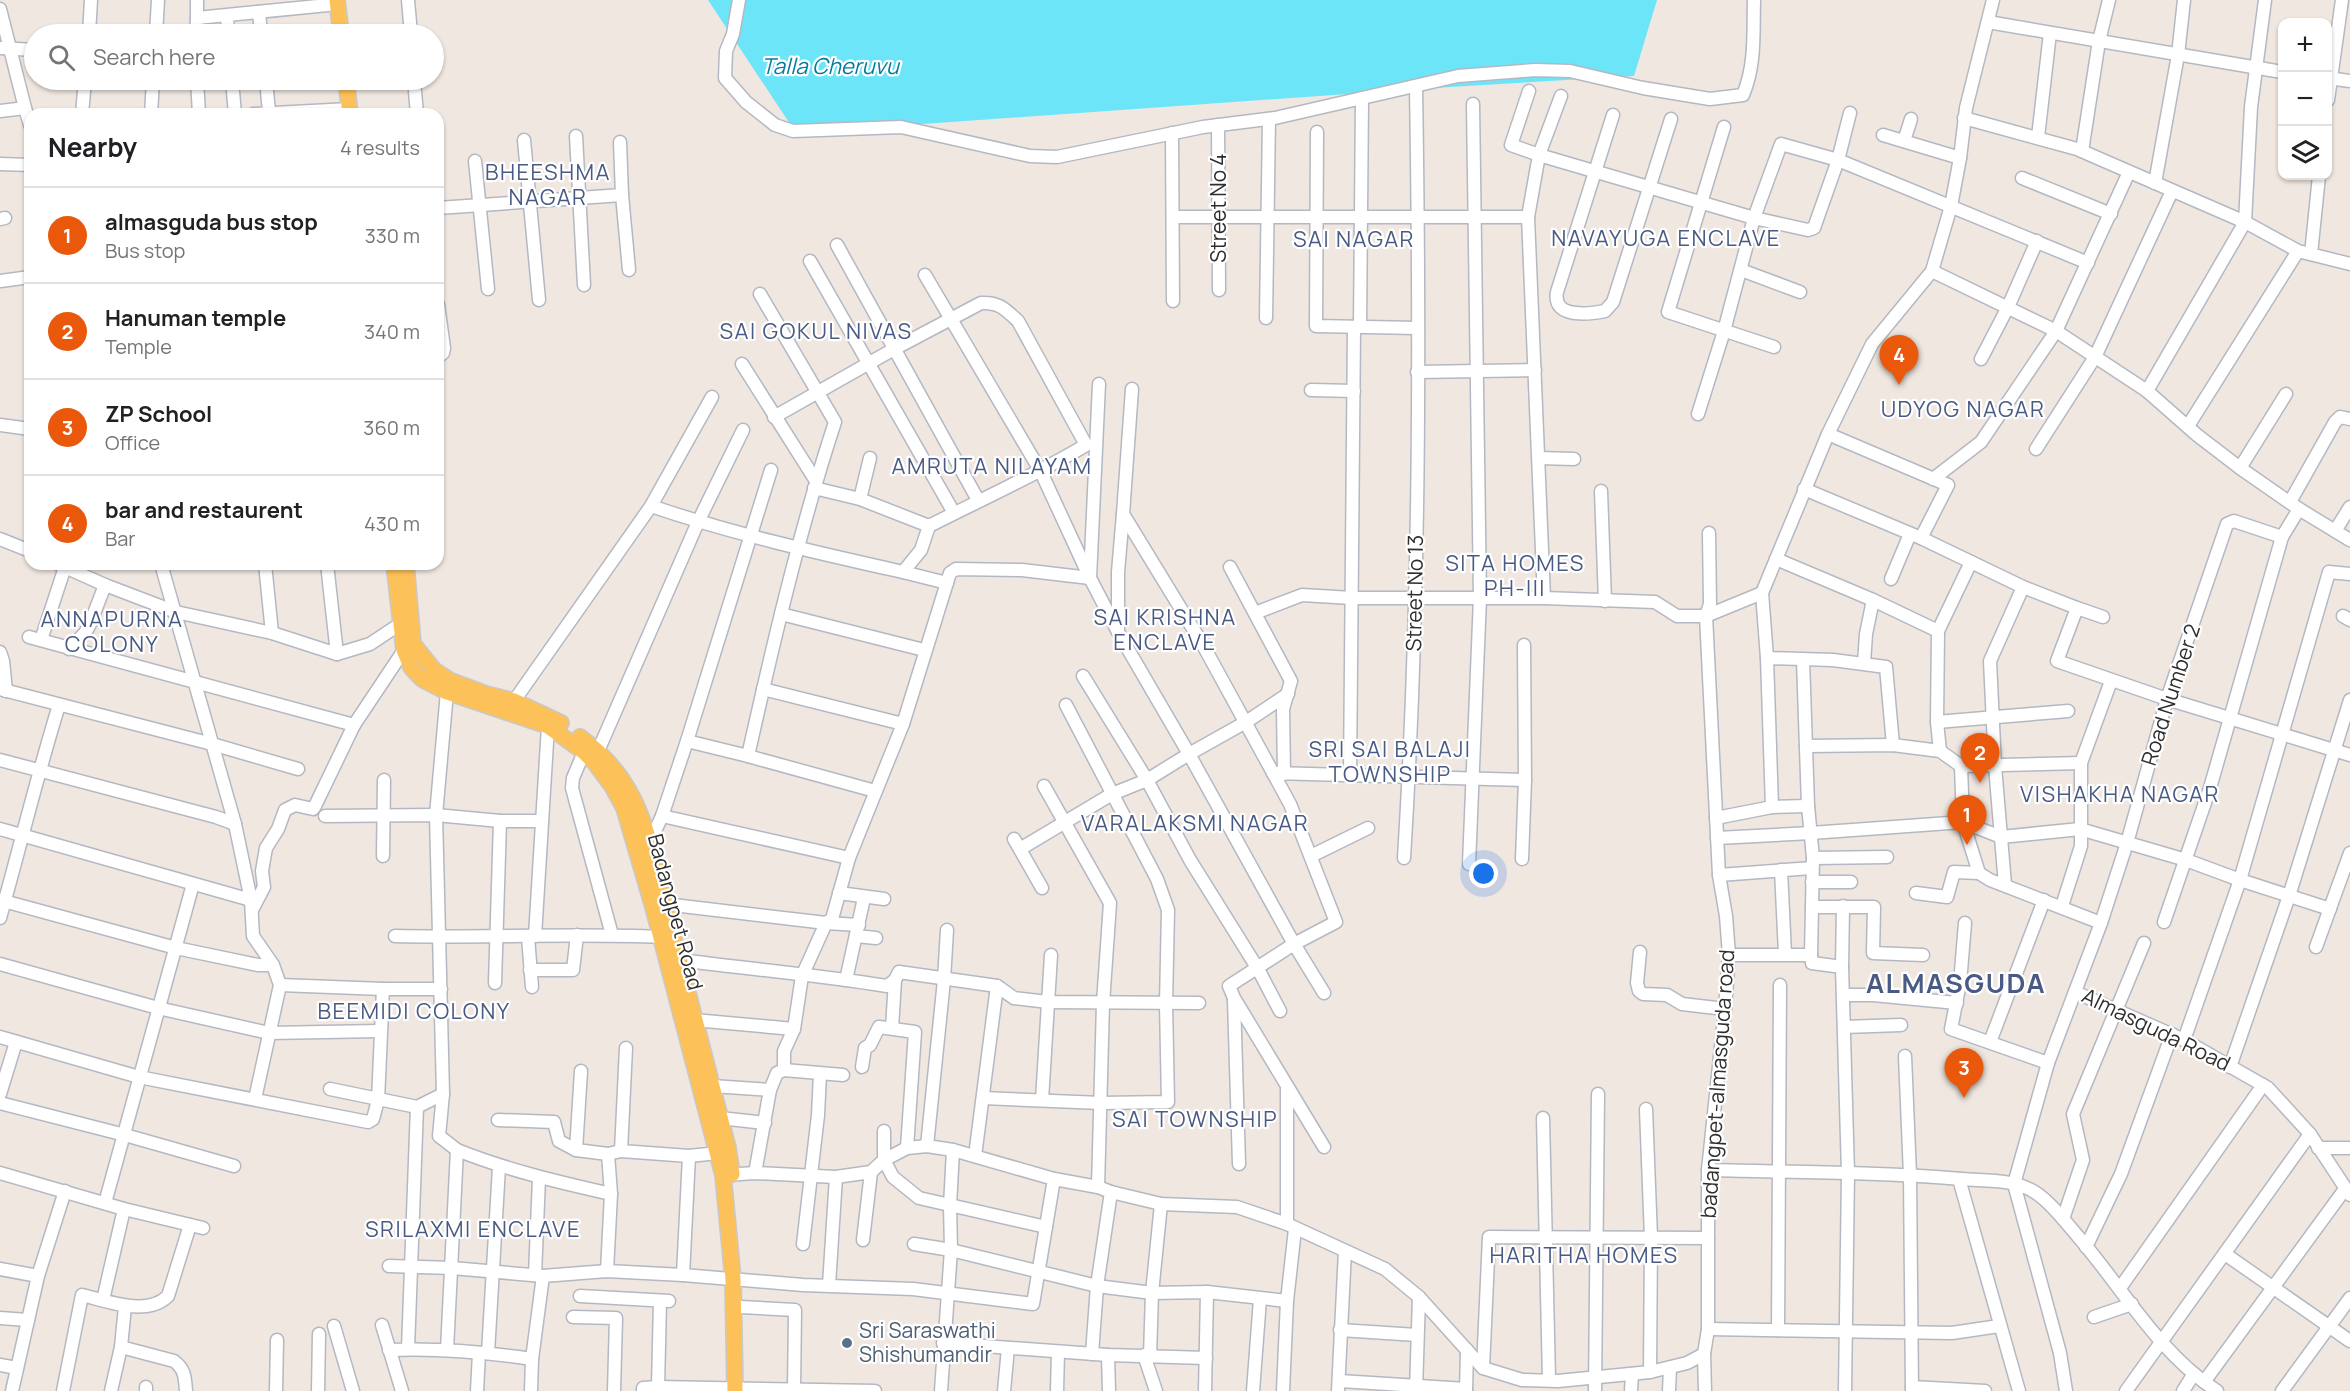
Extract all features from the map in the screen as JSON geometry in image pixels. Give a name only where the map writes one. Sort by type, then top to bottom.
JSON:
[{"type":"main road","points":[[337,2],[340,24]]},
{"type":"main road","points":[[347,90],[350,108]]},
{"type":"main road","name":"Badangpet Road","points":[[395,570],[411,667],[422,679],[514,701],[556,719],[619,775],[629,790],[649,844],[659,905],[661,937],[718,1153],[728,1174]]},
{"type":"main road","name":"Badangpet Road","points":[[405,620],[406,570]]},
{"type":"main road","name":"Badangpet Road","points":[[449,686],[548,726],[591,751],[624,808],[680,960],[720,1118],[741,1306],[738,1390]]},
{"type":"main road","name":"Badangpet Road","points":[[737,1280],[738,1390]]},
{"type":"street","points":[[90,24],[91,0]]},
{"type":"street","points":[[157,24],[158,0]]},
{"type":"street","points":[[197,0],[197,24]]},
{"type":"street","points":[[408,0],[410,24]]},
{"type":"street","points":[[739,0],[733,34],[726,51],[725,78],[746,102],[775,125],[793,131],[901,128],[1030,156],[1057,157],[1218,125],[1269,119],[1458,76],[1535,70],[1570,71],[1643,88],[1710,99],[1743,94],[1749,81],[1753,61],[1754,0]]},
{"type":"street","points":[[1772,807],[1767,658],[1762,593],[1828,434],[1872,344],[1932,271],[1951,206],[1960,158],[1964,118],[1993,0]]},
{"type":"street","points":[[2082,151],[2099,41],[2109,0]]},
{"type":"street","points":[[2155,183],[2178,55],[2184,0]]},
{"type":"street","points":[[2147,391],[2245,222],[2251,107],[2265,0]]},
{"type":"street","points":[[2330,72],[2342,0]]},
{"type":"street","points":[[197,18],[337,2]]},
{"type":"street","points":[[0,9],[5,48],[25,108]]},
{"type":"street","points":[[259,12],[260,24]]},
{"type":"street","points":[[227,16],[227,24]]},
{"type":"street","points":[[1988,22],[2278,71]]},
{"type":"street","points":[[2038,137],[2050,33]]},
{"type":"street","points":[[5,48],[24,49]]},
{"type":"street","points":[[2332,78],[2350,81]]},
{"type":"street","name":"Street No 13","points":[[1404,858],[1416,598],[1418,217],[1416,86]]},
{"type":"street","points":[[83,108],[84,90]]},
{"type":"street","points":[[151,108],[152,90]]},
{"type":"street","points":[[198,90],[199,108]]},
{"type":"street","points":[[233,90],[234,108]]},
{"type":"street","points":[[267,90],[269,108]]},
{"type":"street","points":[[415,90],[416,108]]},
{"type":"street","points":[[1529,91],[1511,145],[1701,203],[1808,230],[1814,228],[1838,160],[1850,113]]},
{"type":"street","points":[[1544,598],[1528,217],[1539,155],[1561,96]]},
{"type":"street","points":[[1350,776],[1354,391],[1361,217],[1362,98]]},
{"type":"street","points":[[1469,864],[1480,598],[1473,104]]},
{"type":"street","points":[[0,111],[24,108]]},
{"type":"street","points":[[1613,115],[1556,298],[1563,308],[1575,314],[1605,311],[1613,302],[1671,119]]},
{"type":"street","points":[[1964,118],[2082,151],[2245,222],[2305,252],[2350,264]]},
{"type":"street","points":[[1266,318],[1269,119]]},
{"type":"street","points":[[1904,141],[1911,119]]},
{"type":"street","name":"Street No 4","points":[[1218,125],[1219,290]]},
{"type":"street","points":[[1724,127],[1668,312],[1774,347]]},
{"type":"street","points":[[1317,132],[1316,326],[1417,328]]},
{"type":"street","points":[[1172,134],[1173,301]]},
{"type":"street","points":[[1883,135],[1960,158]]},
{"type":"street","points":[[576,136],[584,285]]},
{"type":"street","points":[[524,140],[539,300]]},
{"type":"street","points":[[620,141],[628,270]]},
{"type":"street","points":[[1698,414],[1742,270],[1754,218],[1781,144],[1838,160],[2088,263]]},
{"type":"street","points":[[475,161],[488,290]]},
{"type":"street","points":[[0,164],[24,165]]},
{"type":"street","points":[[1933,478],[1981,442],[2056,331],[2129,172]]},
{"type":"street","points":[[2022,178],[2110,214]]},
{"type":"street","points":[[2188,426],[2305,252],[2318,180]]},
{"type":"street","points":[[2036,449],[2096,357],[2172,190]]},
{"type":"street","points":[[444,208],[622,195]]},
{"type":"street","points":[[1173,217],[1528,217]]},
{"type":"street","points":[[1981,359],[2037,241]]},
{"type":"street","points":[[837,245],[978,500]]},
{"type":"street","points":[[810,261],[954,513]]},
{"type":"street","points":[[1742,270],[1800,292]]},
{"type":"street","points":[[1932,271],[2056,331],[2147,391],[2197,435],[2240,468],[2294,506],[2350,540]]},
{"type":"street","points":[[925,275],[1041,472],[1090,578],[1118,632],[1190,754],[1294,944],[1324,993]]},
{"type":"street","points":[[0,281],[24,278]]},
{"type":"street","points":[[748,756],[798,548],[835,422],[760,294]]},
{"type":"street","points":[[742,364],[815,485],[929,525],[1041,472],[1086,445],[1018,321],[1002,305],[992,302],[981,303],[774,417]]},
{"type":"street","points":[[1417,372],[1535,370]]},
{"type":"street","points":[[1090,578],[1099,384]]},
{"type":"street","points":[[1118,632],[1118,572],[1132,389]]},
{"type":"street","points":[[1311,390],[1354,391]]},
{"type":"street","points":[[2240,468],[2286,394]]},
{"type":"street","points":[[514,701],[651,506],[712,397]]},
{"type":"street","points":[[2164,922],[2210,788],[2282,537],[2294,506],[2335,422],[2340,417],[2350,419]]},
{"type":"street","points":[[0,425],[24,428]]},
{"type":"street","points":[[612,935],[573,788],[573,778],[591,751],[743,430]]},
{"type":"street","points":[[1828,434],[1948,485],[1891,579]]},
{"type":"street","points":[[860,499],[870,458]]},
{"type":"street","points":[[1539,458],[1575,459]]},
{"type":"street","points":[[649,844],[663,816],[771,470]]},
{"type":"street","points":[[1804,489],[1915,536],[2023,587],[2103,617]]},
{"type":"street","points":[[1601,491],[1605,601]]},
{"type":"street","points":[[651,506],[698,522],[946,583]]},
{"type":"street","points":[[2335,531],[2350,507]]},
{"type":"street","points":[[1123,514],[1203,645],[1246,722],[1279,773],[1336,922],[1294,944],[1258,969],[1231,983],[1229,990],[1324,1147]]},
{"type":"street","name":"Road Number 2","points":[[2101,923],[2127,843],[2167,699],[2227,524],[2234,521],[2282,537]]},
{"type":"street","points":[[903,572],[921,550],[929,525]]},
{"type":"street","name":"badangpet-almasguda road","points":[[1705,1391],[1704,1354],[1708,1329],[1708,1170],[1725,1009],[1728,955],[1726,916],[1719,875],[1706,616],[1710,604],[1709,533]]},
{"type":"street","points":[[0,539],[24,549]]},
{"type":"street","points":[[1776,558],[1938,631]]},
{"type":"street","points":[[1940,751],[1937,722],[1938,631],[1971,562]]},
{"type":"street","points":[[1230,567],[1291,681],[1283,710],[1279,773]]},
{"type":"street","points":[[784,1070],[784,1051],[794,1029],[802,976],[826,923],[832,919],[849,858],[903,724],[924,650],[950,573],[956,569],[1022,570],[1090,578]]},
{"type":"street","points":[[66,570],[35,638],[354,725]]},
{"type":"street","points":[[73,570],[105,585],[176,612],[272,633],[337,654],[370,644],[405,620]]},
{"type":"street","points":[[164,570],[235,824],[251,905],[253,936],[257,945],[273,965],[280,985],[255,1099]]},
{"type":"street","points":[[266,570],[272,633]]},
{"type":"street","points":[[328,570],[337,654]]},
{"type":"street","points":[[2086,1247],[2121,1174],[2240,880],[2330,572],[2349,572]]},
{"type":"street","points":[[69,649],[85,633],[105,585]]},
{"type":"street","points":[[2004,885],[1990,661],[2023,587]]},
{"type":"street","points":[[1255,613],[1302,595],[1352,598],[1544,598],[1655,602],[1677,616],[1706,616],[1762,593]]},
{"type":"street","points":[[1864,663],[1866,634],[1873,600]]},
{"type":"street","points":[[2077,608],[2057,661],[2228,719],[2350,755]]},
{"type":"street","points":[[781,614],[924,650]]},
{"type":"street","points":[[1522,859],[1525,780],[1524,645]]},
{"type":"street","points":[[251,905],[264,887],[262,866],[266,848],[278,829],[285,810],[295,805],[313,808],[315,806],[354,725],[409,647]]},
{"type":"street","points":[[0,652],[3,661],[3,690],[212,744],[298,769]]},
{"type":"street","points":[[1767,658],[1864,663],[1886,667],[1893,745]]},
{"type":"street","points":[[1803,660],[1808,806],[1813,863],[1812,963],[1842,967]]},
{"type":"street","points":[[1083,676],[1147,780],[1190,860],[1258,969],[1280,1011]]},
{"type":"street","points":[[2062,906],[2081,846],[2080,763],[2111,681]]},
{"type":"street","points":[[449,686],[436,815],[443,1094],[439,1136],[457,1149],[499,1167],[611,1194]]},
{"type":"street","points":[[763,689],[903,724]]},
{"type":"street","points":[[1042,888],[1017,844],[1063,822],[1112,794],[1147,780],[1246,722],[1288,694]]},
{"type":"street","points":[[2230,1067],[2289,896],[2350,700]]},
{"type":"street","points":[[0,918],[2,901],[59,705]]},
{"type":"street","points":[[984,1098],[1168,1102],[1166,1004],[1168,910],[1157,879],[1066,705]]},
{"type":"street","points":[[1937,722],[2068,711]]},
{"type":"street","points":[[532,987],[530,970],[532,936],[548,726]]},
{"type":"street","points":[[687,741],[875,791]]},
{"type":"street","points":[[1806,746],[1893,745],[1940,751],[1961,766],[2080,763]]},
{"type":"street","points":[[0,760],[235,824]]},
{"type":"street","points":[[1961,766],[1964,822],[1978,873]]},
{"type":"street","points":[[1279,773],[1525,780]]},
{"type":"street","points":[[383,856],[384,780]]},
{"type":"street","points":[[1044,786],[1110,903],[1103,1003],[1098,1187]]},
{"type":"street","points":[[1716,818],[1772,807],[1808,806]]},
{"type":"street","points":[[325,816],[436,815],[500,821],[542,821]]},
{"type":"street","points":[[663,816],[849,858]]},
{"type":"street","points":[[495,983],[500,821]]},
{"type":"street","points":[[1717,838],[1811,834],[1964,822],[2001,837],[2080,829],[2186,860],[2330,909]]},
{"type":"street","points":[[1311,856],[1368,828]]},
{"type":"street","points":[[0,829],[193,884],[251,905]]},
{"type":"street","points":[[2316,947],[2350,853]]},
{"type":"street","points":[[1719,875],[1781,870],[1813,863],[1887,857]]},
{"type":"street","points":[[1781,870],[1785,954]]},
{"type":"street","points":[[1916,893],[1947,897],[1954,872],[1978,873],[2101,923]]},
{"type":"street","points":[[1812,882],[1851,882]]},
{"type":"street","points":[[105,1203],[193,884]]},
{"type":"street","points":[[839,893],[884,899]]},
{"type":"street","points":[[846,980],[864,898]]},
{"type":"street","points":[[1990,1042],[2044,900]]},
{"type":"street","points":[[2,901],[176,948],[258,965],[273,965]]},
{"type":"street","points":[[659,905],[826,923],[858,930],[876,938]]},
{"type":"street","points":[[1843,906],[1842,967],[1848,1173],[1845,1391]]},
{"type":"street","points":[[1812,907],[1874,907],[1873,952],[1923,955]]},
{"type":"street","points":[[1965,923],[1957,1003],[1951,1029],[2048,1063]]},
{"type":"street","name":"Almasguda Road","points":[[2101,923],[2074,992],[2178,1037],[2263,1085],[2310,1134],[2348,1192]]},
{"type":"street","points":[[927,1146],[944,980],[946,930]]},
{"type":"street","points":[[530,970],[573,970],[577,935]]},
{"type":"street","points":[[395,936],[612,935],[661,937]]},
{"type":"street","points":[[2063,1219],[2083,1160],[2073,1114],[2144,943]]},
{"type":"street","points":[[1640,952],[1637,983],[1639,991],[1643,994],[1667,995],[1682,1004],[1725,1009]]},
{"type":"street","points":[[1042,1100],[1051,955]]},
{"type":"street","points":[[1728,955],[1811,955]]},
{"type":"street","points":[[680,960],[802,976],[826,976],[887,986],[895,980]]},
{"type":"street","points":[[0,964],[158,1008],[269,1033],[380,1031]]},
{"type":"street","points":[[892,1028],[895,980],[899,972],[997,986],[1014,998],[1047,1002],[1198,1003]]},
{"type":"street","points":[[280,985],[383,989],[441,988]]},
{"type":"street","points":[[1778,1330],[1780,985]]},
{"type":"street","points":[[975,1156],[997,986]]},
{"type":"street","points":[[0,1038],[140,1077],[368,1122],[374,1119],[378,1100],[383,989]]},
{"type":"street","points":[[2066,1391],[2060,1353],[2014,1184],[2048,1063],[2074,992]]},
{"type":"street","points":[[1843,995],[1873,995],[1957,1003]]},
{"type":"street","points":[[1233,998],[1239,1164]]},
{"type":"street","points":[[694,1020],[794,1029]]},
{"type":"street","points":[[1844,1027],[1901,1025]]},
{"type":"street","points":[[862,1067],[865,1048],[870,1045],[879,1027],[915,1032],[907,1148]]},
{"type":"street","points":[[0,1094],[16,1042]]},
{"type":"street","points":[[621,1151],[626,1048]]},
{"type":"street","points":[[1905,1056],[1910,1175],[1912,1389],[1984,1391]]},
{"type":"street","points":[[755,1173],[770,1090],[777,1074],[784,1070],[843,1076]]},
{"type":"street","points":[[576,1150],[581,1071]]},
{"type":"street","points":[[804,1244],[820,1074]]},
{"type":"street","points":[[2120,1288],[2263,1085]]},
{"type":"street","points":[[712,1086],[770,1090]]},
{"type":"street","points":[[1282,1391],[1291,1227],[1287,1086]]},
{"type":"street","points":[[330,1089],[417,1107],[443,1094]]},
{"type":"street","points":[[1595,1391],[1598,1094]]},
{"type":"street","points":[[0,1103],[234,1166]]},
{"type":"street","points":[[408,1349],[417,1107]]},
{"type":"street","points":[[1646,1109],[1651,1238],[1650,1372]]},
{"type":"street","points":[[720,1118],[765,1123]]},
{"type":"street","points":[[1544,1118],[1546,1236],[1554,1384]]},
{"type":"street","points":[[498,1120],[554,1122],[559,1142],[576,1150],[608,1154],[621,1151],[689,1156],[718,1153]]},
{"type":"street","points":[[884,1131],[884,1160],[893,1177],[919,1198],[1046,1227]]},
{"type":"street","points":[[2126,1391],[2310,1134]]},
{"type":"street","points":[[728,1174],[836,1177],[871,1172],[884,1160],[907,1148],[927,1146],[953,1150],[1054,1179],[1098,1187],[1161,1204],[1237,1207],[1291,1227],[1385,1269],[1419,1297],[1483,1368],[1522,1386],[1650,1372],[1670,1368],[1704,1354]]},
{"type":"street","points":[[2318,1148],[2350,1148]]},
{"type":"street","points":[[447,1350],[457,1149]]},
{"type":"street","points":[[941,1391],[946,1292],[951,1250],[950,1206],[953,1150]]},
{"type":"street","points":[[608,1154],[611,1194],[608,1271]]},
{"type":"street","points":[[683,1275],[689,1156]]},
{"type":"street","points":[[477,1391],[493,1272],[499,1167]]},
{"type":"street","points":[[1708,1170],[1910,1175],[2014,1184],[2034,1191],[2063,1219],[2120,1288],[2160,1343],[2208,1385]]},
{"type":"street","points":[[863,1240],[871,1172]]},
{"type":"street","points":[[1,1177],[65,1191],[124,1209],[203,1228]]},
{"type":"street","points":[[829,1285],[836,1177]]},
{"type":"street","points":[[531,1391],[539,1276],[539,1178]]},
{"type":"street","points":[[390,1266],[452,1268],[539,1276],[608,1271],[683,1275],[946,1292],[1033,1304],[1054,1179]]},
{"type":"street","points":[[1959,1179],[2019,1391]]},
{"type":"street","points":[[12,1391],[38,1276],[65,1191]]},
{"type":"street","points":[[1092,1354],[1097,1286],[1111,1192]]},
{"type":"street","points":[[2183,1391],[2208,1385],[2272,1287],[2348,1192]]},
{"type":"street","points":[[1156,1391],[1147,1355],[1161,1204]]},
{"type":"street","points":[[103,1300],[124,1209]]},
{"type":"street","points":[[63,1391],[82,1295],[125,1306],[147,1305],[164,1300],[168,1296],[189,1225]]},
{"type":"street","points":[[1483,1368],[1489,1237],[1708,1238]]},
{"type":"street","points":[[914,1244],[951,1250],[1097,1286],[1152,1293],[1207,1292],[1287,1301]]},
{"type":"street","points":[[1345,1251],[1339,1386],[1466,1390],[1467,1350]]},
{"type":"street","points":[[2225,1254],[2350,1341]]},
{"type":"street","points":[[0,1269],[38,1276]]},
{"type":"street","points":[[1205,1391],[1207,1292]]},
{"type":"street","points":[[580,1296],[665,1301],[658,1387]]},
{"type":"street","points":[[1416,1388],[1419,1297]]},
{"type":"street","points":[[2282,1391],[2350,1298]]},
{"type":"street","points":[[1253,1391],[1260,1299]]},
{"type":"street","points":[[2094,1317],[2132,1304]]},
{"type":"street","points":[[111,1391],[121,1347],[125,1306]]},
{"type":"street","points":[[741,1306],[795,1310],[794,1389]]},
{"type":"street","points":[[573,1317],[616,1318],[614,1391]]},
{"type":"street","points":[[0,1318],[28,1320]]},
{"type":"street","points":[[382,1325],[402,1391]]},
{"type":"street","points":[[334,1326],[352,1391]]},
{"type":"street","points":[[1708,1329],[1911,1333],[1972,1331],[1999,1326]]},
{"type":"street","points":[[1340,1330],[1417,1335]]},
{"type":"street","points":[[318,1391],[319,1334]]},
{"type":"street","points":[[276,1391],[278,1340]]},
{"type":"street","points":[[943,1343],[1108,1355],[1206,1358]]},
{"type":"street","points":[[121,1347],[174,1361],[180,1366],[185,1376],[186,1391]]},
{"type":"street","points":[[1004,1391],[1008,1348]]},
{"type":"street","points":[[389,1350],[447,1350],[532,1359]]},
{"type":"street","points":[[1057,1391],[1058,1352]]},
{"type":"street","points":[[1108,1355],[1109,1391]]},
{"type":"street","points":[[0,1365],[17,1368]]},
{"type":"street","points":[[1669,1391],[1670,1368]]},
{"type":"street","points":[[1631,1391],[1632,1374]]},
{"type":"street","points":[[643,1391],[643,1388],[658,1387],[875,1391]]},
{"type":"water","name":"Talla Cheruvu","points":[[708,0],[1657,0],[1634,76],[796,133]]},
{"type":"place","name":"bar and restaurent","points":[[1899,385]]},
{"type":"place","name":"Hanuman temple","points":[[1980,783]]},
{"type":"place","name":"almasguda bus stop","points":[[1967,845]]},
{"type":"place","name":"ZP School","points":[[1964,1098]]},
{"type":"place","name":"Sri Saraswathi Shishumandir","points":[[847,1343]]},
{"type":"district","name":"BHEESHMA NAGAR","points":[[548,184]]},
{"type":"district","name":"NAVAYUGA ENCLAVE","points":[[1666,238]]},
{"type":"district","name":"SAI NAGAR","points":[[1354,239]]},
{"type":"district","name":"SAI GOKUL NIVAS","points":[[816,331]]},
{"type":"district","name":"UDYOG NAGAR","points":[[1963,409]]},
{"type":"district","name":"AMRUTA NILAYAM","points":[[992,466]]},
{"type":"district","name":"SITA HOMES PH-III","points":[[1515,576]]},
{"type":"district","name":"SAI KRISHNA ENCLAVE","points":[[1165,630]]},
{"type":"district","name":"ANNAPURNA COLONY","points":[[112,632]]},
{"type":"district","name":"SRI SAI BALAJI TOWNSHIP","points":[[1390,762]]},
{"type":"district","name":"VISHAKHA NAGAR","points":[[2120,794]]},
{"type":"district","name":"VARALAKSMI NAGAR","points":[[1195,823]]},
{"type":"district","name":"ALMASGUDA","points":[[1956,984]]},
{"type":"district","name":"BEEMIDI COLONY","points":[[414,1011]]},
{"type":"district","name":"SAI TOWNSHIP","points":[[1195,1119]]},
{"type":"district","name":"SRILAXMI ENCLAVE","points":[[473,1229]]},
{"type":"district","name":"HARITHA HOMES","points":[[1584,1255]]}]
